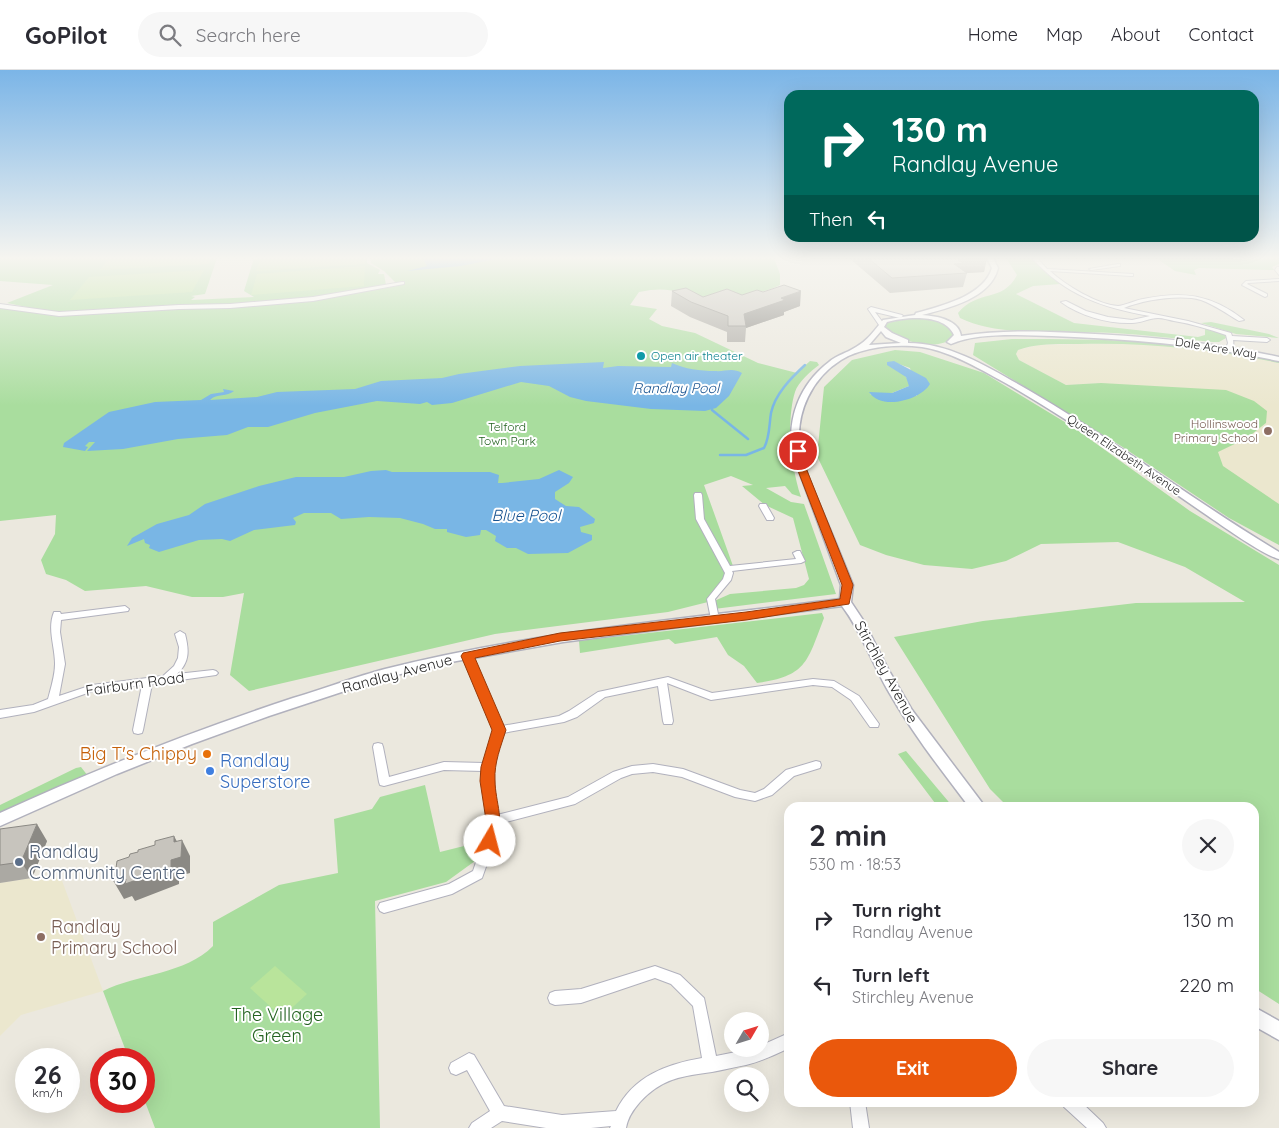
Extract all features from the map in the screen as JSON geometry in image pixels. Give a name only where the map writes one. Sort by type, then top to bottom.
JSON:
[{"type":"street","points":[[10,307],[59,314],[158,307]]},
{"type":"street","points":[[881,325],[871,309],[900,316],[914,316],[940,307]]},
{"type":"street","points":[[948,307],[944,314],[951,325],[958,331],[954,340]]},
{"type":"street","points":[[1073,307],[1084,314],[1100,318],[1148,319],[1168,324]]},
{"type":"street","points":[[1123,307],[1229,334],[1229,348]]},
{"type":"street","points":[[1218,307],[1241,320]]},
{"type":"street","points":[[845,602],[847,585],[800,463],[795,439],[799,407],[807,390],[823,370],[840,357],[861,349],[872,340],[881,325],[900,316]]},
{"type":"street","name":"Dale Acre Way","points":[[914,316],[1002,334]]},
{"type":"street","points":[[1148,319],[1156,316]]},
{"type":"street","name":"Queen Elizabeth Avenue","points":[[881,325],[892,337],[966,358]]},
{"type":"street","name":"Dale Acre Way","points":[[861,349],[921,345],[1002,334],[1090,335],[1168,340],[1229,348],[1279,359]]},
{"type":"street","points":[[1230,338],[1267,340]]},
{"type":"street","name":"Queen Elizabeth Avenue","points":[[954,340],[954,348],[966,358],[1091,432],[1212,516],[1279,556]]},
{"type":"street","points":[[698,495],[700,519],[729,569],[727,580],[711,599],[715,619]]},
{"type":"street","points":[[764,506],[770,518]]},
{"type":"street","points":[[729,569],[801,560]]},
{"type":"street","name":"Randlay Avenue","points":[[0,820],[126,763],[242,720],[394,671],[560,637],[845,602]]},
{"type":"street","name":"Stirchley Avenue","points":[[845,602],[854,612],[886,679],[920,734],[974,802]]},
{"type":"street","points":[[53,700],[60,664],[55,632],[57,616],[126,609]]},
{"type":"street","points":[[162,680],[177,671],[183,662],[185,651],[180,634]]},
{"type":"street","points":[[384,907],[452,889],[478,874],[490,841],[494,820],[487,781],[488,767],[499,730],[467,656]]},
{"type":"street","name":"Fairburn Road","points":[[0,714],[34,708],[92,688],[213,673]]},
{"type":"street","points":[[138,730],[148,681]]},
{"type":"street","points":[[499,730],[567,717],[602,694],[662,681],[674,681],[711,697],[813,682],[829,683],[841,688],[855,698],[874,724]]},
{"type":"street","points":[[662,681],[668,721]]},
{"type":"street","points":[[378,748],[384,782],[444,766],[488,767]]},
{"type":"street","points":[[494,820],[571,801],[617,775],[632,770],[653,768],[683,773],[755,798],[768,792],[790,773],[816,765]]},
{"type":"street","points":[[555,998],[581,996],[655,972],[675,979],[699,1003],[711,1065]]},
{"type":"street","points":[[1259,1019],[1279,1031]]},
{"type":"street","points":[[478,1128],[500,1113],[562,1123],[619,1123],[638,1093],[669,1073],[743,1059],[784,1042]]},
{"type":"street","points":[[456,1068],[469,1060],[500,1113]]},
{"type":"street","points":[[858,1107],[861,1128]]},
{"type":"street","points":[[1075,1107],[1098,1128]]},
{"type":"shaded area","name":"Hollinswood Primary School","points":[[1131,343],[1229,352],[1279,363],[1279,529],[1208,482],[1218,451],[1247,438],[1266,423],[1101,383],[1066,385],[1019,360],[1016,354],[1018,350],[1038,345]]},
{"type":"shaded area","name":"Randlay Primary School","points":[[32,878],[61,878],[103,991],[21,1015],[0,1036],[0,883]]},
{"type":"green space","name":"Telford Town Park","points":[[28,307],[646,307],[657,309],[649,319],[662,326],[695,333],[758,363],[797,373],[810,361],[817,362],[819,365],[799,384],[792,404],[790,430],[792,459],[801,497],[792,494],[785,486],[766,488],[791,502],[804,504],[836,594],[714,609],[712,602],[730,594],[796,588],[804,585],[809,579],[793,518],[765,505],[742,486],[753,485],[731,476],[704,485],[733,566],[712,601],[668,612],[495,634],[249,691],[230,675],[244,593],[223,597],[192,597],[146,586],[85,591],[66,580],[46,574],[41,560],[55,534],[56,515],[0,521],[0,309],[31,308]]},
{"type":"green space","points":[[964,307],[1043,307],[1074,323],[1198,337],[1205,335],[1205,329],[1199,326],[1225,334],[1226,338],[1219,342],[1213,342],[1114,333],[1015,331],[977,324],[960,318],[958,313]]},
{"type":"green space","points":[[911,318],[941,323],[954,335],[948,341],[931,345],[902,339],[886,332],[884,327],[887,323]]},
{"type":"green space","points":[[1211,322],[1269,334],[1279,338],[1236,334],[1201,323]]},
{"type":"green space","points":[[1012,339],[1146,342],[1213,348],[1279,360],[1279,363],[1204,350],[1129,344],[1040,345],[1018,350],[1016,354],[1019,360],[1066,385],[1101,383],[1226,390],[1254,401],[1267,411],[1266,423],[1247,438],[1218,452],[1223,466],[1279,504],[1279,545],[1229,518],[1121,446],[973,355],[975,343]]},
{"type":"green space","points":[[895,350],[920,352],[984,373],[1073,427],[1190,511],[1279,565],[1279,1004],[1259,991],[1259,802],[1003,802],[990,789],[894,637],[983,621],[1136,603],[1245,602],[1185,567],[1118,542],[1041,544],[1006,561],[972,569],[924,565],[886,555],[860,545],[817,456],[824,387],[852,360]],"holes":[[[896,363],[910,368],[917,396],[871,395],[870,393],[892,393],[909,386],[909,381]]]},
{"type":"green space","points":[[822,613],[824,618],[809,656],[803,664],[796,671],[786,676],[757,683],[744,666],[728,655],[717,637],[675,644],[669,639],[580,653],[579,641]]},
{"type":"green space","points":[[906,751],[949,802],[934,802],[898,754]]},
{"type":"green space","points":[[81,767],[88,776],[0,817],[0,805]]},
{"type":"green space","name":"The Village Green","points":[[425,785],[440,852],[472,844],[475,861],[446,882],[375,901],[380,1128],[155,1128],[149,1113],[155,1113],[155,1048],[125,1048],[103,991],[116,985],[175,968],[202,955],[213,946],[213,922],[279,885],[338,873],[334,819],[372,809],[380,797]]},
{"type":"green space","points":[[275,966],[307,994],[282,1017],[250,988]]},
{"type":"water","points":[[894,361],[926,378],[930,384],[925,390],[910,399],[891,402],[875,398],[869,392],[892,393],[909,386],[906,377],[887,365],[887,362]]},
{"type":"water","name":"Randlay Pool","points":[[604,362],[603,368],[618,366],[671,367],[672,363],[698,370],[732,370],[742,373],[729,396],[716,408],[705,411],[651,409],[586,401],[570,397],[549,386],[521,382],[452,403],[432,405],[427,402],[420,404],[377,401],[315,413],[268,427],[248,427],[227,435],[178,439],[123,449],[87,451],[95,442],[89,442],[85,446],[88,447],[85,451],[63,447],[64,443],[109,412],[155,402],[201,400],[211,394],[224,392],[223,389],[234,391],[216,396],[210,400],[257,397],[277,392],[355,389],[381,381],[442,378],[520,366]]},
{"type":"water","name":"Blue Pool","points":[[386,470],[392,472],[490,472],[499,475],[498,483],[502,483],[539,479],[559,470],[573,477],[569,483],[555,492],[555,499],[566,506],[579,507],[595,519],[594,523],[580,527],[581,532],[592,535],[592,540],[568,553],[528,554],[516,548],[507,548],[495,541],[496,536],[486,530],[481,530],[480,535],[466,537],[447,532],[447,529],[435,529],[400,518],[369,517],[341,519],[331,513],[304,513],[293,518],[296,522],[295,525],[254,530],[230,541],[222,539],[199,540],[159,552],[149,548],[150,545],[145,543],[144,539],[127,546],[132,538],[157,524],[189,515],[205,504],[259,486],[296,477],[344,477]]},
{"type":"building","points":[[705,307],[763,307],[744,314],[746,326],[728,326],[728,316]]},
{"type":"building","points":[[37,824],[21,862],[0,865],[0,829]]},
{"type":"building","points":[[174,836],[174,842],[182,840],[181,857],[171,860],[171,868],[125,884],[126,879],[114,882],[117,861],[129,857],[130,854],[138,852],[138,850],[155,845],[155,841]]},
{"type":"waterway","points":[[720,455],[746,455],[764,448],[771,413],[776,399],[789,381],[805,365]]},
{"type":"waterway","points":[[712,410],[748,439]]},
{"type":"place","name":"Open air theater","points":[[641,356]]},
{"type":"place","name":"Hollinswood Primary School","points":[[1268,431]]},
{"type":"place","name":"Big T's Chippy","points":[[207,754]]},
{"type":"place","name":"Randlay Superstore","points":[[210,771]]},
{"type":"place","name":"Randlay Community Centre","points":[[19,862]]},
{"type":"place","name":"Randlay Primary School","points":[[41,937]]},
{"type":"route","points":[[490,841],[494,820],[487,781],[488,767],[499,730],[467,656],[560,637],[746,616],[845,602],[847,585],[800,463],[798,451]]}]
